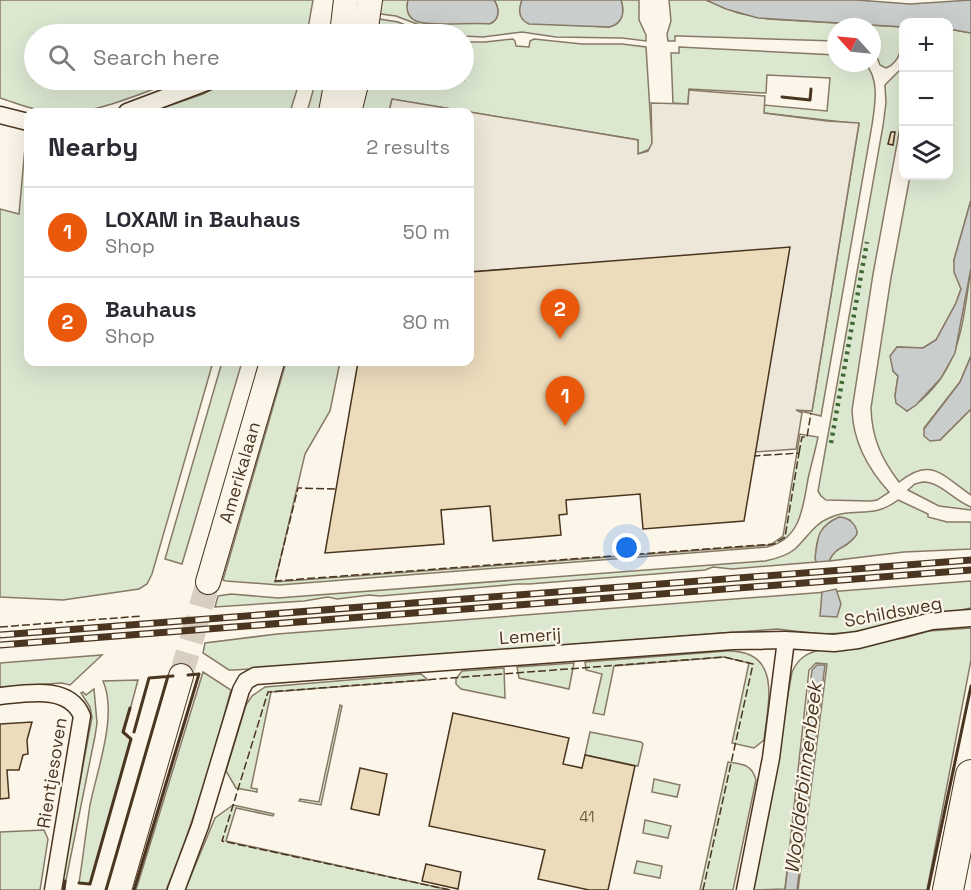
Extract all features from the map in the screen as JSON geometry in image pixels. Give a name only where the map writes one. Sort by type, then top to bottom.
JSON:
[{"type":"highway","points":[[948,890],[971,775]]},
{"type":"main road","points":[[343,24],[346,0]]},
{"type":"main road","points":[[366,24],[370,0]]},
{"type":"main road","points":[[333,108],[335,90]]},
{"type":"main road","points":[[350,108],[354,90]]},
{"type":"main road","name":"Amerikalaan","points":[[208,582],[271,366]]},
{"type":"main road","points":[[119,890],[181,676]]},
{"type":"street","points":[[138,108],[186,90]]},
{"type":"street","points":[[0,115],[24,121]]},
{"type":"street","name":"Schildsweg","points":[[786,640],[834,643],[858,640],[932,621],[971,618]]},
{"type":"street","points":[[745,890],[770,763],[786,640]]},
{"type":"street","name":"Lemerij","points":[[176,890],[200,826],[241,690],[246,681],[255,676],[732,641],[786,640]]},
{"type":"street","name":"Rientjesoven","points":[[0,696],[55,694],[69,699],[79,708],[82,716],[53,890]]},
{"type":"green space","points":[[0,0],[313,0],[309,24],[24,24],[24,90],[151,90],[98,108],[31,108],[0,98]]},
{"type":"green space","points":[[375,0],[408,0],[409,13],[419,22],[492,23],[498,12],[494,0],[522,0],[520,13],[528,23],[609,27],[620,20],[623,9],[621,0],[639,0],[639,20],[646,35],[646,41],[622,38],[556,37],[522,32],[474,37],[474,24],[417,24],[396,16],[374,13]]},
{"type":"green space","points":[[669,0],[706,0],[738,13],[768,19],[827,22],[827,41],[675,36],[675,41],[668,41],[667,34],[671,21]]},
{"type":"green space","points":[[373,18],[403,24],[372,24]]},
{"type":"green space","points":[[881,26],[899,27],[899,53],[895,61],[886,68],[881,66]]},
{"type":"green space","points":[[953,30],[971,33],[971,200],[954,260],[961,289],[936,340],[923,348],[897,347],[893,371],[898,376],[895,396],[907,411],[939,382],[956,348],[965,310],[971,268],[971,356],[960,382],[924,428],[940,440],[971,409],[971,495],[944,475],[928,469],[910,474],[899,482],[887,465],[879,447],[873,429],[871,408],[909,180],[953,180]]},
{"type":"green space","points":[[513,39],[516,46],[529,47],[530,41],[534,39],[646,47],[652,143],[650,149],[638,154],[638,140],[474,113],[474,108],[446,108],[392,99],[390,108],[356,108],[360,90],[474,90],[474,42]]},
{"type":"green space","points":[[679,47],[827,55],[827,72],[871,72],[873,77],[875,92],[872,125],[821,416],[796,410],[812,411],[859,124],[764,113],[764,105],[827,111],[830,78],[767,75],[766,93],[689,89],[688,104],[673,103],[671,53],[679,53]]},
{"type":"green space","points":[[899,71],[899,133],[873,274],[852,410],[855,433],[863,454],[874,474],[889,492],[871,501],[826,500],[818,491],[883,126],[886,103],[885,85]]},
{"type":"green space","points":[[210,90],[297,90],[291,108],[163,108]]},
{"type":"green space","points":[[313,90],[329,90],[327,108],[308,108]]},
{"type":"green space","points":[[24,158],[24,366],[212,366],[152,574],[147,584],[139,589],[63,600],[0,597],[0,209],[19,214]]},
{"type":"green space","points":[[221,366],[241,366],[182,564],[165,559]]},
{"type":"green space","points":[[285,366],[339,366],[330,411],[305,454],[275,582],[770,545],[783,536],[800,434],[818,437],[798,521],[787,538],[767,547],[279,585],[223,580]]},
{"type":"green space","points":[[923,482],[942,488],[971,507],[971,510],[939,506],[908,490],[915,484]]},
{"type":"green space","points":[[898,500],[928,514],[928,517],[947,522],[971,522],[971,549],[904,552],[829,561],[835,550],[846,545],[857,532],[850,520],[832,524],[821,531],[817,543],[816,562],[732,569],[713,567],[705,570],[215,607],[218,596],[231,594],[278,598],[765,561],[781,557],[792,551],[815,528],[829,518],[847,513],[880,510]]},
{"type":"green space","points":[[971,581],[971,608],[849,633],[820,634],[777,629],[235,670],[229,670],[203,653],[205,643],[277,634]]},
{"type":"green space","points":[[971,628],[971,660],[927,890],[798,890],[827,664],[816,663],[809,670],[785,889],[753,890],[792,672],[800,660],[820,650],[904,638],[929,631]]},
{"type":"green space","points":[[727,651],[745,653],[757,659],[768,681],[768,710],[764,740],[754,748],[732,743],[749,663],[724,657],[614,666],[604,715],[593,713],[602,674],[586,670],[585,662]]},
{"type":"green space","points":[[102,655],[70,685],[62,683],[0,687],[0,663]]},
{"type":"green space","points":[[574,663],[569,689],[519,678],[517,667]]},
{"type":"green space","points":[[504,668],[505,698],[461,689],[456,684],[456,679],[462,671]]},
{"type":"green space","points":[[203,672],[231,690],[210,766],[166,890],[136,890]]},
{"type":"green space","points":[[421,674],[428,680],[271,692],[251,788],[257,789],[257,792],[236,788],[226,771],[246,705],[252,696],[265,687]]},
{"type":"green space","points":[[138,680],[124,732],[131,739],[90,884],[79,883],[90,805],[105,743],[108,710],[103,681]]},
{"type":"green space","points":[[94,689],[97,723],[95,736],[64,890],[60,890],[92,717],[90,707],[81,693],[86,695]]},
{"type":"green space","points":[[340,705],[342,706],[321,805],[299,801],[300,799],[319,802]]},
{"type":"green space","points":[[590,732],[641,742],[643,744],[638,766],[585,755]]},
{"type":"green space","points":[[728,762],[742,764],[749,768],[756,780],[733,890],[700,890]]},
{"type":"green space","points":[[654,779],[680,785],[677,797],[652,792]]},
{"type":"green space","points":[[233,805],[274,814],[273,816],[236,808],[226,841],[450,890],[185,890],[215,818]]},
{"type":"green space","points":[[645,820],[671,826],[668,838],[643,833]]},
{"type":"green space","points":[[44,830],[48,839],[40,890],[0,890],[0,832]]},
{"type":"green space","points":[[637,861],[662,866],[660,878],[634,873]]},
{"type":"shaded area","points":[[689,90],[765,96],[764,113],[859,123],[812,411],[796,410],[802,413],[796,449],[755,452],[789,249],[474,272],[474,113],[638,140],[638,154],[648,151],[652,143],[651,103],[688,104]]},
{"type":"shaded area","points":[[392,99],[446,108],[390,108]]},
{"type":"water","points":[[408,0],[494,0],[498,14],[489,24],[422,23],[409,15]]},
{"type":"water","points":[[522,0],[621,0],[623,13],[617,23],[609,27],[529,24],[520,14]]},
{"type":"water","points":[[706,0],[857,0],[910,4],[971,0],[971,33],[953,30],[953,18],[899,18],[899,27],[881,26],[881,18],[827,18],[827,22],[758,18],[726,9]]},
{"type":"water","points":[[971,200],[971,268],[955,353],[941,378],[916,405],[907,411],[896,403],[898,376],[893,371],[890,356],[897,347],[923,348],[936,340],[956,303],[961,289],[954,272],[954,260]]},
{"type":"water","points":[[971,356],[971,409],[940,440],[930,441],[924,436],[924,429],[960,382]]},
{"type":"water","points":[[839,517],[851,522],[857,534],[850,543],[835,552],[829,561],[816,562],[820,533],[826,525]]},
{"type":"water","points":[[836,589],[841,604],[837,617],[820,616],[822,592]]},
{"type":"water","name":"Woolderbinnenbeek","points":[[817,665],[825,665],[797,890],[785,890],[812,670]]},
{"type":"building","points":[[891,132],[895,132],[893,145],[888,144]]},
{"type":"building","points":[[790,247],[744,521],[643,529],[640,494],[566,500],[567,514],[559,515],[561,535],[493,541],[490,506],[441,510],[444,544],[325,553],[357,366],[474,366],[474,272]]},
{"type":"building","points":[[453,713],[569,738],[563,764],[582,768],[585,755],[635,766],[608,890],[589,890],[538,879],[545,850],[429,826]]},
{"type":"building","points":[[32,722],[27,740],[28,754],[23,755],[19,770],[7,770],[9,798],[0,799],[0,724]]},
{"type":"building","points":[[360,768],[387,774],[379,815],[351,809]]},
{"type":"building","points":[[426,864],[461,872],[458,889],[422,881]]},
{"type":"tunnel","points":[[181,676],[208,582]]},
{"type":"railway","points":[[0,635],[971,560]]},
{"type":"railway","points":[[0,645],[971,570]]},
{"type":"hedge","points":[[831,443],[867,242]]},
{"type":"fence","points":[[799,453],[802,437],[807,437],[811,413]]},
{"type":"fence","points":[[335,489],[298,488],[275,581],[774,544],[785,537],[799,453],[754,456]]},
{"type":"fence","points":[[0,627],[142,616]]},
{"type":"fence","points":[[450,890],[222,841],[268,692],[724,657],[753,664],[703,890]]},
{"type":"wall","points":[[782,97],[810,100],[811,89]]},
{"type":"wall","points":[[134,890],[199,674],[188,675]]},
{"type":"wall","points":[[106,890],[168,676]]},
{"type":"wall","points":[[134,732],[149,678],[173,676]]},
{"type":"wall","points":[[928,890],[971,686]]},
{"type":"wall","points":[[79,883],[90,884],[131,739],[123,732],[130,708]]},
{"type":"wall","points":[[64,890],[65,881]]},
{"type":"place","name":"Bauhaus","points":[[560,339]]},
{"type":"place","name":"LOXAM in Bauhaus","points":[[565,426]]}]
